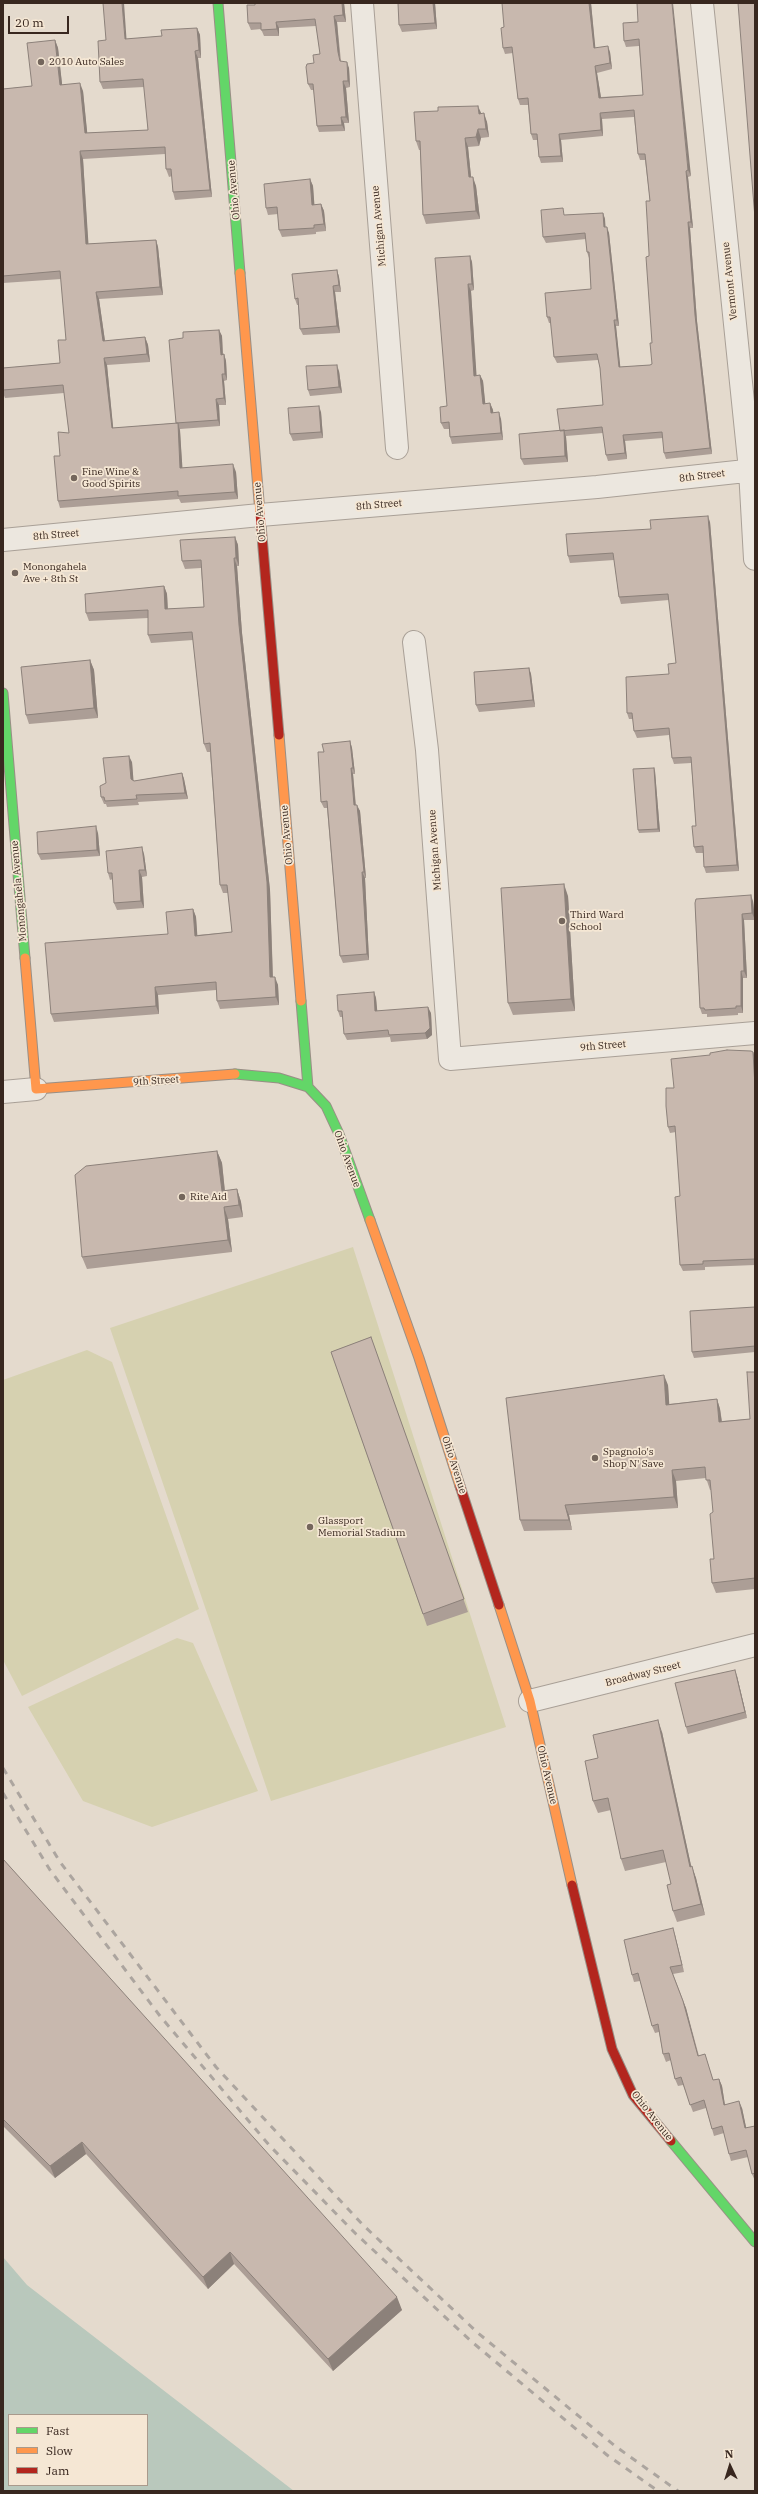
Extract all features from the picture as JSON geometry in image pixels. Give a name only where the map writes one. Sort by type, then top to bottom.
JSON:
[{"type":"main road","name":"Ohio Avenue","points":[[218,3],[308,1087],[326,1106],[339,1134],[419,1358],[530,1701],[573,1890],[612,2049],[633,2095],[755,2242]]},
{"type":"main road","name":"Monongahela Avenue","points":[[3,693],[36,1089]]},
{"type":"main road","name":"9th Street","points":[[36,1089],[244,1073],[279,1078],[308,1087]]},
{"type":"street","name":"Michigan Avenue","points":[[362,3],[397,448]]},
{"type":"street","name":"Vermont Avenue","points":[[702,3],[752,470],[755,559]]},
{"type":"street","name":"8th Street","points":[[3,540],[260,515],[597,488],[752,470]]},
{"type":"street","name":"Michigan Avenue","points":[[414,642],[428,750],[450,1059]]},
{"type":"street","name":"9th Street","points":[[450,1059],[755,1034]]},
{"type":"street","name":"9th Street","points":[[3,1092],[36,1089]]},
{"type":"street","name":"Broadway Street","points":[[530,1701],[755,1646]]},
{"type":"shaded area","name":"Glassport Memorial Stadium","points":[[353,1247],[506,1727],[271,1801],[110,1328]]},
{"type":"shaded area","points":[[87,1350],[112,1362],[199,1609],[22,1696],[3,1660],[3,1380]]},
{"type":"shaded area","points":[[177,1638],[193,1643],[258,1791],[152,1827],[83,1801],[28,1707]]},
{"type":"shaded area","points":[[3,2257],[27,2285],[294,2491],[3,2491]]},
{"type":"building","points":[[103,3],[122,3],[125,39],[162,36],[161,30],[197,28],[199,50],[195,51],[210,190],[173,192],[171,169],[166,169],[165,147],[80,151],[86,244],[156,240],[160,287],[96,292],[103,341],[145,337],[147,354],[104,358],[112,428],[178,423],[180,468],[233,464],[235,492],[178,496],[178,491],[58,501],[54,456],[60,456],[58,432],[69,433],[63,385],[3,390],[3,368],[60,363],[58,340],[66,340],[60,271],[3,276],[3,89],[32,86],[27,43],[55,40],[60,85],[80,83],[85,133],[148,130],[143,79],[100,82],[98,41],[106,40]]},
{"type":"building","points":[[255,3],[342,3],[343,15],[334,16],[340,61],[347,62],[348,81],[343,81],[346,117],[341,117],[342,125],[317,126],[313,84],[308,84],[306,67],[307,64],[314,63],[313,55],[320,54],[315,19],[276,22],[277,29],[261,30],[261,23],[248,23],[247,5],[255,5]]},
{"type":"building","points":[[398,3],[433,3],[435,23],[399,25]]},
{"type":"building","points":[[502,3],[589,3],[594,48],[608,46],[610,63],[595,66],[599,98],[643,95],[639,39],[624,41],[623,23],[638,22],[637,3],[672,3],[688,170],[686,171],[691,222],[688,222],[695,315],[710,448],[664,453],[662,432],[623,435],[625,453],[606,455],[602,427],[560,431],[557,409],[603,405],[600,368],[597,354],[554,357],[550,317],[547,317],[545,293],[591,289],[589,252],[587,252],[585,233],[543,237],[541,210],[563,208],[564,215],[603,213],[604,227],[607,227],[617,320],[614,320],[619,367],[652,364],[646,257],[649,256],[649,253],[646,201],[650,201],[645,154],[638,154],[634,110],[600,113],[601,130],[559,134],[561,156],[539,157],[537,134],[531,134],[528,98],[518,99],[512,47],[503,48],[501,28],[504,27]]},
{"type":"building","points":[[738,3],[755,3],[755,218],[753,194]]},
{"type":"building","points":[[478,106],[479,114],[484,113],[486,129],[478,129],[476,137],[465,138],[469,177],[473,177],[476,211],[423,215],[420,141],[416,141],[414,112],[438,111],[438,107]]},
{"type":"building","points":[[310,179],[312,205],[321,204],[324,224],[314,225],[314,228],[279,230],[277,207],[266,208],[264,184]]},
{"type":"building","points":[[470,256],[472,284],[468,284],[474,376],[480,375],[483,404],[490,403],[491,413],[499,412],[501,433],[450,437],[449,422],[441,423],[440,407],[447,406],[435,258]]},
{"type":"building","points":[[337,270],[339,285],[333,286],[337,326],[300,329],[298,298],[295,299],[292,274]]},
{"type":"building","points":[[219,330],[221,355],[224,354],[225,374],[222,374],[224,398],[216,399],[218,420],[176,423],[169,340],[183,338],[183,332]]},
{"type":"building","points":[[337,365],[339,387],[308,390],[306,366]]},
{"type":"building","points":[[319,406],[321,432],[290,434],[288,408]]},
{"type":"building","points":[[564,430],[565,456],[521,459],[519,434]]},
{"type":"building","points":[[708,516],[737,865],[704,867],[703,846],[694,847],[692,826],[696,826],[691,757],[672,758],[669,728],[634,731],[632,713],[627,713],[626,677],[669,674],[668,664],[676,663],[668,594],[619,597],[613,553],[568,556],[566,534],[651,529],[650,520]]},
{"type":"building","points":[[235,537],[236,558],[234,558],[239,625],[267,882],[270,977],[275,977],[276,997],[217,1001],[216,982],[155,987],[156,1006],[51,1014],[45,943],[168,934],[166,912],[193,909],[195,936],[232,932],[227,885],[220,885],[210,743],[204,744],[192,632],[148,635],[148,610],[86,613],[85,594],[164,586],[165,609],[204,607],[201,560],[182,561],[180,540]]},
{"type":"building","points":[[90,660],[94,708],[26,715],[21,667]]},
{"type":"building","points":[[529,668],[533,700],[476,705],[474,672]]},
{"type":"building","points":[[350,741],[353,768],[351,768],[354,805],[357,805],[364,872],[362,872],[367,954],[340,956],[327,801],[321,802],[318,752],[324,752],[322,744]]},
{"type":"building","points":[[129,756],[131,779],[134,781],[182,773],[185,793],[136,795],[137,799],[105,801],[104,797],[101,797],[100,786],[106,783],[103,758]]},
{"type":"building","points":[[654,768],[658,829],[638,830],[633,769]]},
{"type":"building","points":[[96,826],[97,850],[38,854],[37,832]]},
{"type":"building","points":[[142,847],[145,870],[139,870],[141,901],[114,903],[112,873],[108,873],[106,851]]},
{"type":"building","points":[[564,884],[571,999],[508,1003],[501,888]]},
{"type":"building","points":[[751,895],[752,913],[742,914],[744,971],[741,971],[741,1006],[736,1006],[736,1008],[705,1010],[704,1008],[700,1008],[696,899]]},
{"type":"building","points":[[374,992],[375,1011],[428,1007],[430,1028],[425,1033],[389,1035],[388,1030],[344,1034],[342,1011],[338,1011],[337,995]]},
{"type":"building","points":[[727,1050],[753,1052],[755,1086],[755,1259],[703,1261],[703,1264],[680,1265],[675,1197],[680,1196],[675,1126],[668,1127],[666,1106],[666,1088],[674,1088],[671,1059],[710,1055],[710,1053]]},
{"type":"building","points":[[217,1151],[222,1191],[237,1189],[239,1205],[224,1207],[228,1240],[82,1257],[75,1175],[86,1166]]},
{"type":"building","points":[[755,1307],[755,1346],[692,1352],[690,1311]]},
{"type":"building","points":[[371,1337],[464,1599],[423,1614],[331,1352]]},
{"type":"building","points":[[747,1372],[755,1372],[755,1578],[712,1583],[710,1559],[714,1559],[710,1514],[713,1512],[710,1480],[706,1480],[705,1467],[672,1470],[674,1497],[565,1505],[569,1520],[520,1520],[506,1398],[664,1375],[666,1405],[717,1399],[719,1422],[750,1419]]},
{"type":"building","points":[[735,1670],[745,1712],[686,1727],[675,1683]]},
{"type":"building","points":[[658,1720],[690,1867],[692,1866],[701,1904],[673,1911],[667,1885],[671,1884],[663,1850],[621,1859],[608,1798],[593,1801],[585,1761],[598,1758],[593,1735]]},
{"type":"building","points":[[3,1859],[397,2297],[328,2359],[230,2252],[203,2277],[82,2142],[50,2166],[3,2119]]},
{"type":"building","points":[[673,1928],[682,1965],[670,1967],[683,2001],[698,2056],[705,2054],[713,2080],[719,2079],[724,2105],[739,2101],[745,2128],[755,2126],[755,2173],[752,2174],[746,2150],[729,2154],[722,2126],[712,2129],[704,2100],[690,2105],[681,2077],[675,2079],[669,2053],[663,2054],[658,2024],[652,2026],[638,1973],[632,1975],[624,1940]]},
{"type":"railway","points":[[3,1768],[60,1862],[216,2067],[363,2225],[478,2333],[615,2446],[678,2491]]},
{"type":"railway","points":[[3,1793],[50,1870],[160,2016],[269,2145],[356,2234],[472,2342],[607,2455],[658,2491]]},
{"type":"traffic: fast","points":[[218,3],[240,273]]},
{"type":"traffic: fast","points":[[3,693],[25,958]]},
{"type":"traffic: fast","points":[[301,1001],[308,1087],[326,1106],[339,1134],[370,1220]]},
{"type":"traffic: fast","points":[[235,1074],[279,1078],[308,1087]]},
{"type":"traffic: fast","points":[[671,2141],[755,2242]]},
{"type":"traffic: slow","points":[[240,273],[260,513]]},
{"type":"traffic: slow","points":[[279,735],[301,1001]]},
{"type":"traffic: slow","points":[[25,958],[36,1089],[235,1074]]},
{"type":"traffic: slow","points":[[370,1220],[419,1358],[460,1486]]},
{"type":"traffic: slow","points":[[499,1605],[530,1701],[572,1885]]},
{"type":"traffic: jam","points":[[260,513],[279,735]]},
{"type":"traffic: jam","points":[[460,1486],[499,1605]]},
{"type":"traffic: jam","points":[[572,1885],[612,2049],[633,2095],[671,2141]]},
{"type":"place","name":"2010 Auto Sales","points":[[41,62]]},
{"type":"place","name":"Fine Wine & Good Spirits","points":[[74,478]]},
{"type":"place","name":"Monongahela Ave + 8th St","points":[[15,573]]},
{"type":"place","name":"Third Ward School","points":[[562,921]]},
{"type":"place","name":"Rite Aid","points":[[182,1197]]},
{"type":"place","name":"Spagnolo's Shop N' Save","points":[[595,1458]]},
{"type":"place","name":"Glassport Memorial Stadium","points":[[310,1527]]}]
